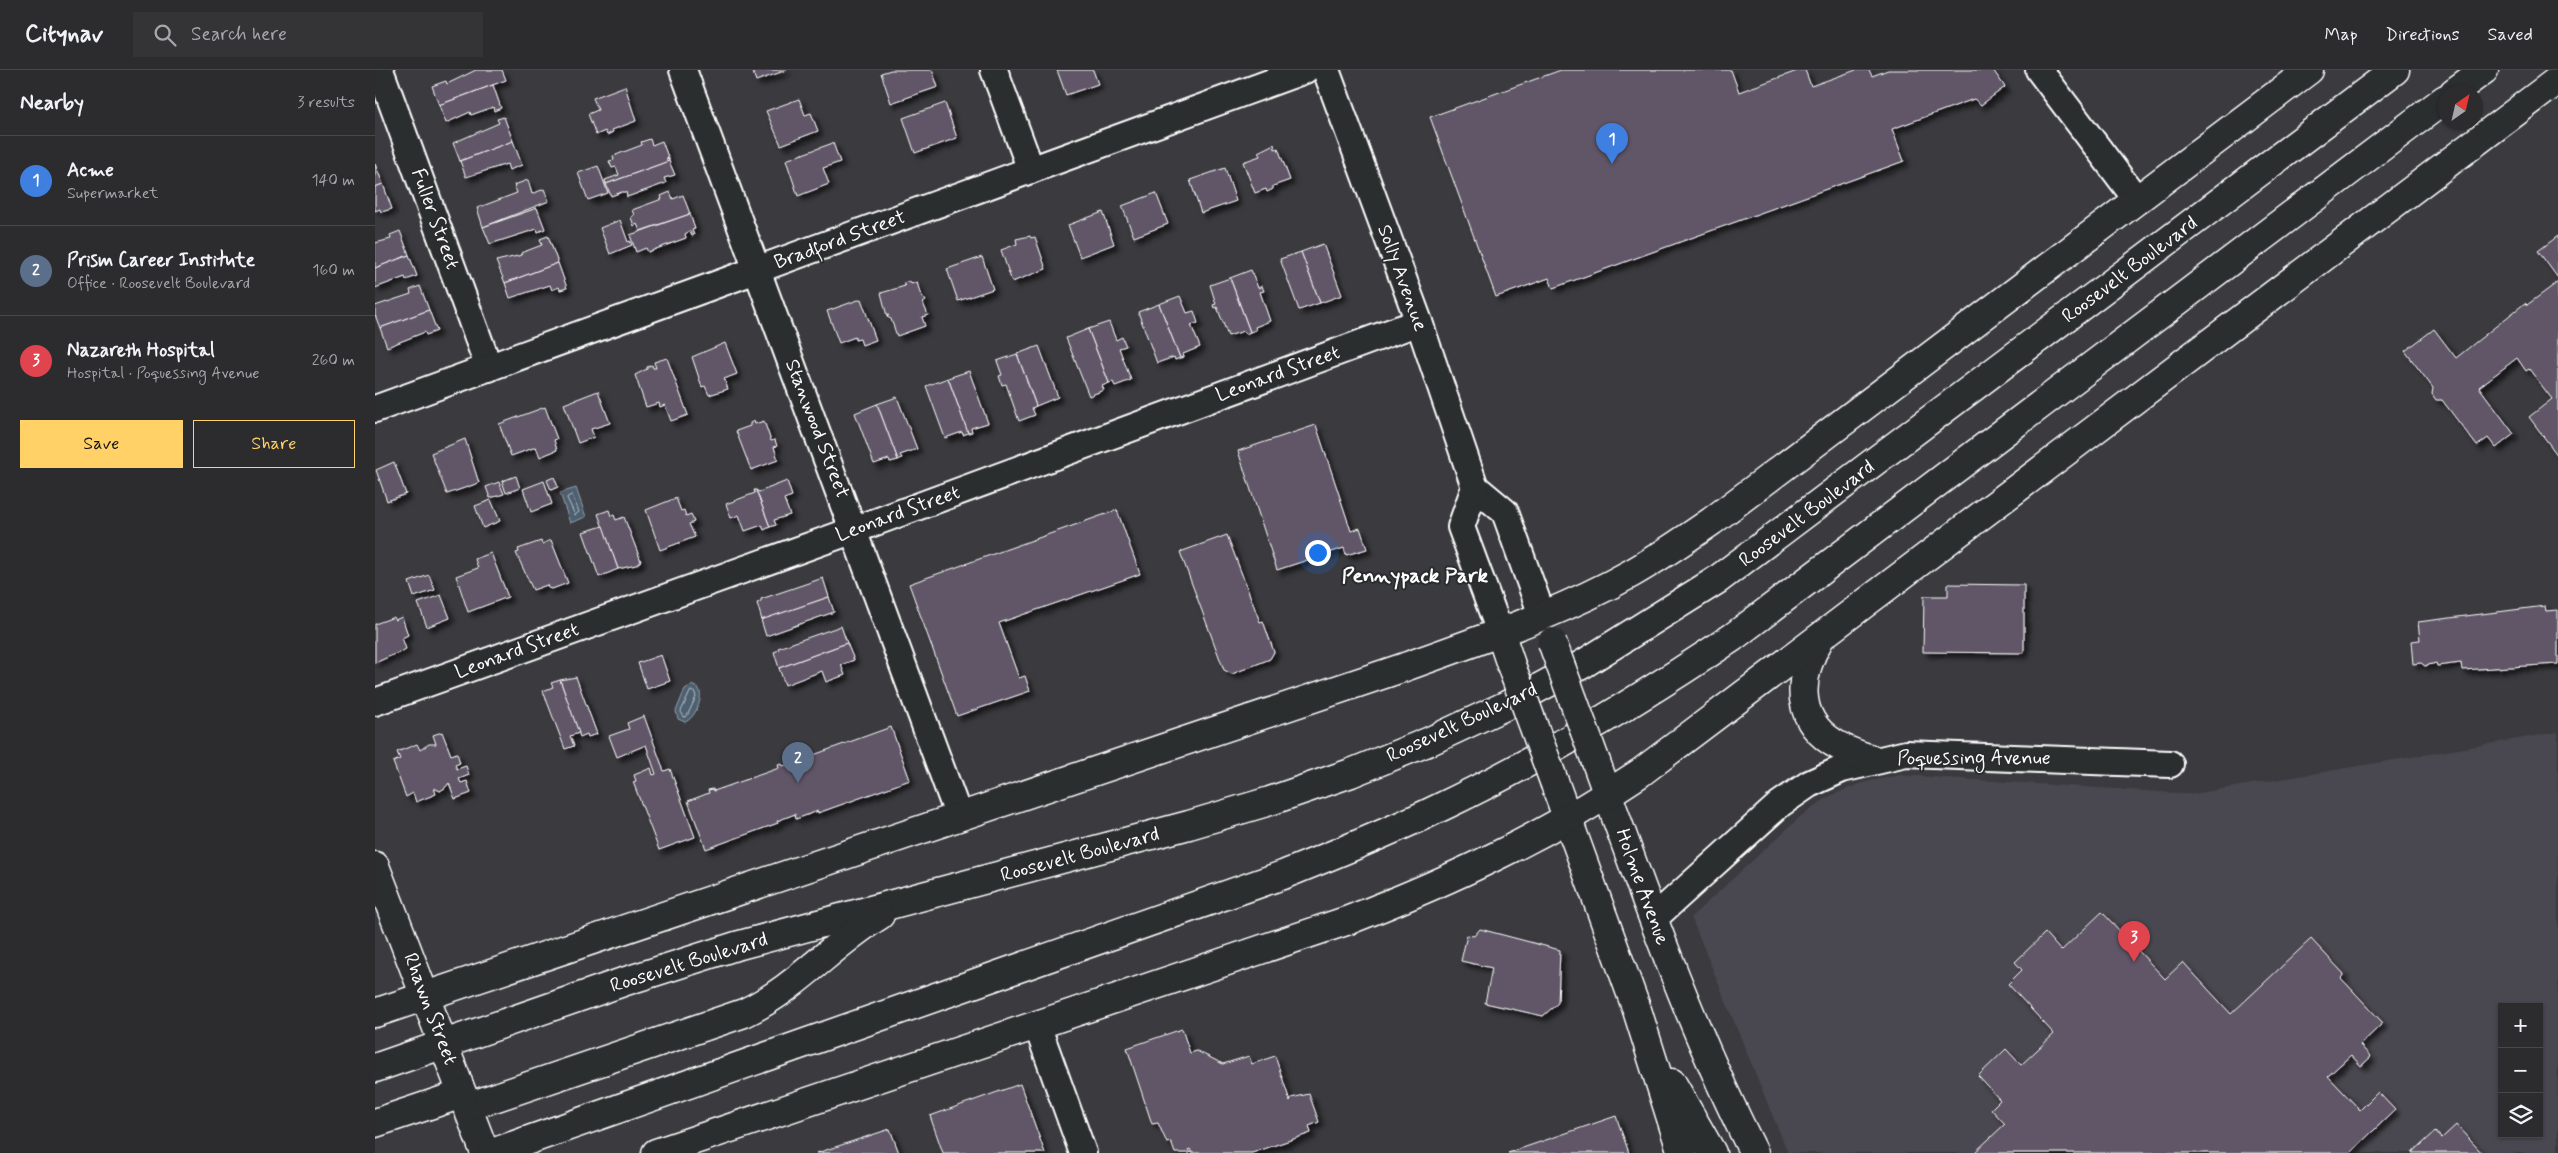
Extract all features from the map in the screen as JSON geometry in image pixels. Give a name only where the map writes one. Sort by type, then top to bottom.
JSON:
[{"type":"main road","points":[[375,1013],[1397,670],[1542,615],[1632,573],[1696,532],[2309,70]]},
{"type":"main road","name":"Roosevelt Boulevard","points":[[375,1068],[690,961],[1189,826],[1342,776],[1438,737],[1507,705],[1583,664],[1717,580],[2395,70]]},
{"type":"main road","points":[[2464,85],[2484,70]]},
{"type":"main road","points":[[656,1153],[1349,920],[1459,875],[1568,819],[1608,795],[1821,637],[2558,80]]},
{"type":"main road","points":[[492,1153],[1283,876],[1371,839],[1513,771],[1664,683],[1733,636],[2438,104]]},
{"type":"main road","name":"Holme Avenue","points":[[1542,615],[1653,919],[1703,1046],[1754,1153]]},
{"type":"main road","points":[[1500,632],[1645,1034],[1682,1153]]},
{"type":"main road","points":[[1821,637],[1810,655],[1802,685],[1803,701],[1808,714],[1815,726],[1841,747],[1874,760]]},
{"type":"main road","name":"Rhawn Street","points":[[375,866],[485,1153]]},
{"type":"main road","points":[[375,1123],[465,1100],[744,1013],[780,994],[867,923],[918,898]]},
{"type":"main road","points":[[1645,1034],[1711,1153]]},
{"type":"street","name":"Fuller Street","points":[[380,70],[489,368]]},
{"type":"street","name":"Stanwood Street","points":[[683,70],[959,817]]},
{"type":"street","points":[[995,70],[1031,170]]},
{"type":"street","name":"Bradford Street","points":[[375,409],[1305,70]]},
{"type":"street","name":"Solly Avenue","points":[[1326,70],[1419,322],[1475,487]]},
{"type":"street","points":[[2039,70],[2137,200]]},
{"type":"street","name":"Leonard Street","points":[[375,702],[854,530],[1419,322]]},
{"type":"street","points":[[1500,632],[1461,527],[1475,487],[1505,512],[1542,615]]},
{"type":"street","name":"Poquessing Avenue","points":[[1653,919],[1787,799],[1809,784],[1842,769],[1906,754],[1937,753],[2170,764]]},
{"type":"street","points":[[1037,1025],[1083,1153]]},
{"type":"shaded area","points":[[2558,732],[2558,1153],[1788,1153],[1691,917],[1801,816],[1828,797],[1861,783],[1900,775],[2193,794]]},
{"type":"water","points":[[576,488],[586,517],[570,523],[560,493]]},
{"type":"water","points":[[692,685],[699,689],[700,698],[695,713],[685,722],[678,719],[676,711],[685,689]]},
{"type":"building","points":[[476,70],[502,70],[506,80],[439,105],[432,86],[446,81],[447,84]]},
{"type":"building","points":[[752,70],[787,70],[756,81]]},
{"type":"building","points":[[891,70],[932,70],[938,87],[891,103],[881,73]]},
{"type":"building","points":[[1057,70],[1093,70],[1098,84],[1066,95]]},
{"type":"building","points":[[1561,70],[1731,70],[1739,92],[1800,70],[1805,70],[1811,86],[1856,70],[1869,70],[1872,76],[1888,70],[1993,70],[2005,87],[1981,105],[1974,99],[1892,129],[1904,161],[1553,288],[1549,278],[1496,297],[1430,117]]},
{"type":"building","points":[[493,85],[501,108],[494,111],[493,107],[471,115],[470,112],[446,123],[439,105]]},
{"type":"building","points":[[625,86],[636,121],[612,130],[613,132],[607,135],[605,131],[596,135],[588,114],[598,110],[593,98]]},
{"type":"building","points":[[799,99],[805,115],[811,113],[818,131],[781,145],[766,111]]},
{"type":"building","points":[[945,103],[957,138],[915,153],[903,118]]},
{"type":"building","points":[[504,117],[513,141],[460,161],[453,143],[499,123],[497,119]]},
{"type":"building","points":[[650,139],[652,145],[662,141],[668,157],[666,159],[669,158],[669,161],[606,184],[605,180],[619,175],[616,167],[612,168],[609,161],[614,160],[613,156],[642,145],[641,142]]},
{"type":"building","points":[[513,141],[522,165],[509,170],[507,164],[466,177],[460,161]]},
{"type":"building","points":[[833,143],[840,162],[823,168],[829,184],[798,196],[786,160]]},
{"type":"building","points":[[1274,144],[1275,149],[1278,148],[1290,180],[1273,186],[1273,189],[1267,192],[1266,189],[1255,193],[1243,162],[1260,156],[1258,152]]},
{"type":"building","points":[[669,161],[675,175],[664,178],[666,183],[627,197],[626,192],[611,196],[606,184]]},
{"type":"building","points":[[375,164],[383,184],[375,187]]},
{"type":"building","points":[[598,166],[608,193],[588,200],[578,173]]},
{"type":"building","points":[[1225,168],[1236,201],[1201,213],[1190,180]]},
{"type":"building","points":[[528,180],[532,194],[544,189],[549,201],[483,227],[477,208],[517,193],[514,185]]},
{"type":"building","points":[[383,184],[392,209],[381,212],[380,209],[375,211],[375,187]]},
{"type":"building","points":[[670,192],[673,199],[683,195],[690,214],[640,231],[637,224],[634,226],[631,217],[634,215],[632,210],[662,199],[661,196]]},
{"type":"building","points":[[1156,193],[1168,224],[1134,237],[1122,206]]},
{"type":"building","points":[[537,208],[545,229],[538,232],[537,229],[490,244],[483,227]]},
{"type":"building","points":[[1103,212],[1114,244],[1080,257],[1068,225]]},
{"type":"building","points":[[690,214],[695,229],[692,230],[694,235],[692,236],[690,231],[685,234],[686,238],[648,252],[646,248],[636,252],[630,235]]},
{"type":"building","points":[[620,220],[628,242],[630,241],[632,245],[610,254],[600,228]]},
{"type":"building","points":[[400,231],[409,255],[375,268],[375,243],[391,239],[390,235]]},
{"type":"building","points":[[548,236],[558,263],[505,283],[496,261],[522,255],[521,253],[542,245],[540,239]]},
{"type":"building","points":[[1030,236],[1031,238],[1035,237],[1046,269],[1012,282],[1001,250],[1017,244],[1016,239]]},
{"type":"building","points":[[2558,236],[2558,278],[2538,251]]},
{"type":"building","points":[[1323,244],[1342,295],[1320,303],[1301,252]]},
{"type":"building","points":[[1301,252],[1320,303],[1299,310],[1280,259]]},
{"type":"building","points":[[409,255],[417,276],[406,280],[405,277],[375,288],[375,268]]},
{"type":"building","points":[[982,257],[993,289],[958,301],[947,269]]},
{"type":"building","points":[[558,263],[567,288],[560,290],[559,287],[552,290],[550,285],[510,298],[505,283]]},
{"type":"building","points":[[1251,270],[1258,288],[1262,286],[1264,291],[1260,292],[1270,321],[1255,327],[1256,330],[1250,332],[1230,278]]},
{"type":"building","points":[[1230,278],[1250,332],[1246,334],[1244,331],[1228,336],[1217,307],[1214,308],[1213,305],[1216,304],[1210,285]]},
{"type":"building","points":[[910,281],[911,284],[917,282],[920,293],[926,301],[923,303],[928,315],[922,317],[925,326],[897,336],[891,319],[887,317],[889,315],[887,316],[881,293],[905,286],[903,283]]},
{"type":"building","points":[[2558,282],[2558,456],[2529,417],[2552,399],[2529,369],[2526,371],[2517,358],[2479,387],[2514,434],[2496,448],[2488,438],[2477,446],[2442,400],[2436,400],[2432,394],[2433,388],[2405,351],[2434,329],[2456,358],[2525,303],[2527,305]]},
{"type":"building","points":[[420,286],[429,310],[380,328],[375,315],[375,306],[411,294],[410,290]]},
{"type":"building","points":[[1180,296],[1187,313],[1194,311],[1198,323],[1191,325],[1200,347],[1183,354],[1184,357],[1180,358],[1159,304]]},
{"type":"building","points":[[861,299],[876,340],[862,345],[860,339],[855,340],[855,337],[839,343],[827,311]]},
{"type":"building","points":[[1159,304],[1180,358],[1175,360],[1174,357],[1157,363],[1138,312]]},
{"type":"building","points":[[429,310],[437,331],[426,335],[425,332],[387,347],[380,328]]},
{"type":"building","points":[[1109,322],[1116,340],[1122,337],[1126,346],[1119,348],[1131,380],[1115,386],[1113,382],[1109,383],[1088,329]]},
{"type":"building","points":[[1088,329],[1109,383],[1102,386],[1104,390],[1089,396],[1066,338]]},
{"type":"building","points":[[725,343],[737,374],[724,379],[728,389],[709,395],[705,386],[702,387],[692,357]]},
{"type":"building","points":[[1039,346],[1058,397],[1036,406],[1017,354]]},
{"type":"building","points":[[1017,354],[1036,406],[1032,408],[1035,415],[1019,421],[1006,384],[1002,385],[999,376],[1002,375],[997,361]]},
{"type":"building","points":[[667,358],[688,415],[671,421],[665,405],[660,407],[659,403],[646,407],[635,375],[652,365],[653,368],[656,368],[654,362]]},
{"type":"building","points":[[969,371],[988,423],[971,428],[972,432],[968,433],[948,378]]},
{"type":"building","points":[[948,378],[968,433],[963,435],[962,432],[945,438],[926,386]]},
{"type":"building","points":[[598,391],[610,423],[591,429],[594,437],[578,443],[564,404]]},
{"type":"building","points":[[897,397],[917,449],[900,455],[902,458],[898,460],[877,404]]},
{"type":"building","points":[[877,404],[898,460],[890,462],[889,459],[874,464],[855,413]]},
{"type":"building","points":[[545,407],[557,439],[554,440],[557,450],[540,457],[536,447],[511,456],[499,424]]},
{"type":"building","points":[[754,421],[755,424],[764,421],[771,441],[775,440],[777,446],[774,447],[778,460],[751,470],[736,431],[750,426],[750,423]]},
{"type":"building","points":[[1316,425],[1351,531],[1360,528],[1367,549],[1346,555],[1344,548],[1277,570],[1238,451]]},
{"type":"building","points":[[465,439],[479,483],[447,494],[431,453]]},
{"type":"building","points":[[394,462],[406,494],[387,501],[376,470]]},
{"type":"building","points":[[516,476],[520,488],[506,493],[502,481]]},
{"type":"building","points":[[554,477],[558,487],[551,490],[547,480]]},
{"type":"building","points":[[544,481],[552,504],[531,512],[523,489]]},
{"type":"building","points":[[787,481],[792,496],[784,499],[790,515],[774,520],[776,525],[770,527],[756,490],[759,492]]},
{"type":"building","points":[[499,482],[504,494],[490,498],[486,487]]},
{"type":"building","points":[[754,490],[756,490],[770,527],[764,530],[762,525],[745,531],[739,515],[731,518],[726,504],[755,493]]},
{"type":"building","points":[[676,498],[681,511],[684,510],[686,516],[691,514],[694,522],[689,524],[695,537],[660,550],[646,510]]},
{"type":"building","points":[[491,500],[500,521],[483,528],[475,506]]},
{"type":"building","points":[[609,510],[611,516],[614,515],[616,520],[624,517],[641,561],[636,565],[618,569],[598,514]]},
{"type":"building","points":[[1117,510],[1140,574],[999,623],[1019,678],[1025,676],[1030,691],[957,716],[909,584]]},
{"type":"building","points":[[603,526],[618,569],[599,577],[583,532]]},
{"type":"building","points":[[1227,535],[1260,622],[1263,621],[1274,652],[1270,659],[1232,674],[1224,670],[1180,552]]},
{"type":"building","points":[[551,540],[568,583],[552,589],[548,588],[547,585],[533,590],[516,553],[519,552],[518,549],[541,541],[542,544]]},
{"type":"building","points":[[491,553],[508,597],[468,612],[456,576],[478,568],[475,559]]},
{"type":"building","points":[[429,575],[435,590],[414,597],[409,582]]},
{"type":"building","points":[[823,578],[829,597],[762,620],[757,603],[761,599]]},
{"type":"building","points":[[1948,584],[2024,585],[2024,653],[1923,652],[1924,596],[1948,596]]},
{"type":"building","points":[[441,595],[450,618],[427,627],[418,603]]},
{"type":"building","points":[[829,597],[834,612],[766,636],[761,620]]},
{"type":"building","points":[[2545,606],[2546,611],[2558,610],[2558,664],[2462,670],[2461,663],[2437,666],[2436,663],[2425,666],[2421,663],[2413,664],[2411,641],[2420,640],[2418,622]]},
{"type":"building","points":[[394,617],[395,620],[402,617],[408,635],[402,638],[406,649],[375,663],[375,624]]},
{"type":"building","points":[[841,626],[847,643],[779,668],[774,652],[779,650],[778,648]]},
{"type":"building","points":[[847,643],[854,660],[841,665],[845,675],[826,682],[822,671],[785,685],[779,668]]},
{"type":"building","points":[[661,655],[670,681],[647,689],[638,663]]},
{"type":"building","points":[[576,677],[597,734],[588,737],[587,734],[580,737],[560,680]]},
{"type":"building","points":[[560,680],[579,733],[570,736],[574,746],[565,749],[543,691],[553,687],[551,683]]},
{"type":"building","points":[[644,716],[664,771],[670,769],[695,837],[659,850],[633,782],[636,781],[634,775],[651,768],[653,775],[656,774],[646,745],[617,757],[609,736],[629,729],[627,723]]},
{"type":"building","points":[[891,727],[910,780],[818,813],[818,811],[796,819],[795,814],[777,821],[778,823],[706,849],[688,801],[709,793],[708,790],[713,789],[714,791],[779,768],[778,765],[782,764],[783,766]]},
{"type":"building","points":[[442,732],[451,755],[457,753],[460,763],[455,765],[457,769],[466,766],[469,775],[459,779],[461,783],[467,781],[471,793],[455,799],[449,783],[440,791],[434,788],[436,794],[416,802],[413,793],[406,797],[393,762],[400,759],[397,752],[417,744],[420,750],[429,744],[436,744],[433,735]]},
{"type":"building","points":[[2102,912],[2165,979],[2183,962],[2231,1014],[2311,939],[2344,974],[2341,978],[2383,1023],[2360,1045],[2371,1057],[2361,1066],[2351,1055],[2328,1076],[2360,1110],[2378,1092],[2395,1110],[2350,1153],[1974,1153],[2005,1124],[1991,1109],[2000,1100],[1978,1076],[2006,1049],[2021,1065],[2054,1034],[2008,984],[2022,970],[2015,962],[2045,933],[2061,951]]},
{"type":"building","points":[[1480,929],[1560,950],[1558,1003],[1543,1016],[1485,1003],[1492,968],[1461,961],[1467,935],[1474,936]]},
{"type":"building","points":[[1182,1029],[1190,1053],[1197,1051],[1223,1064],[1249,1056],[1252,1064],[1275,1056],[1290,1101],[1291,1098],[1309,1094],[1319,1122],[1309,1126],[1311,1133],[1252,1153],[1192,1153],[1190,1149],[1188,1150],[1190,1153],[1175,1153],[1171,1142],[1167,1143],[1158,1123],[1152,1124],[1127,1048]]},
{"type":"building","points":[[1020,1084],[1045,1153],[943,1153],[930,1116]]},
{"type":"building","points":[[1616,1116],[1629,1153],[1508,1153]]},
{"type":"building","points":[[2456,1125],[2482,1153],[2412,1153],[2435,1132],[2442,1138]]},
{"type":"building","points":[[890,1129],[899,1153],[817,1153]]},
{"type":"place","name":"Acme","points":[[1612,164]]},
{"type":"place","name":"Prism Career Institute","points":[[798,783]]},
{"type":"place","name":"Nazareth Hospital","points":[[2134,962]]},
{"type":"district","name":"Pennypack Park","points":[[1415,576]]}]
